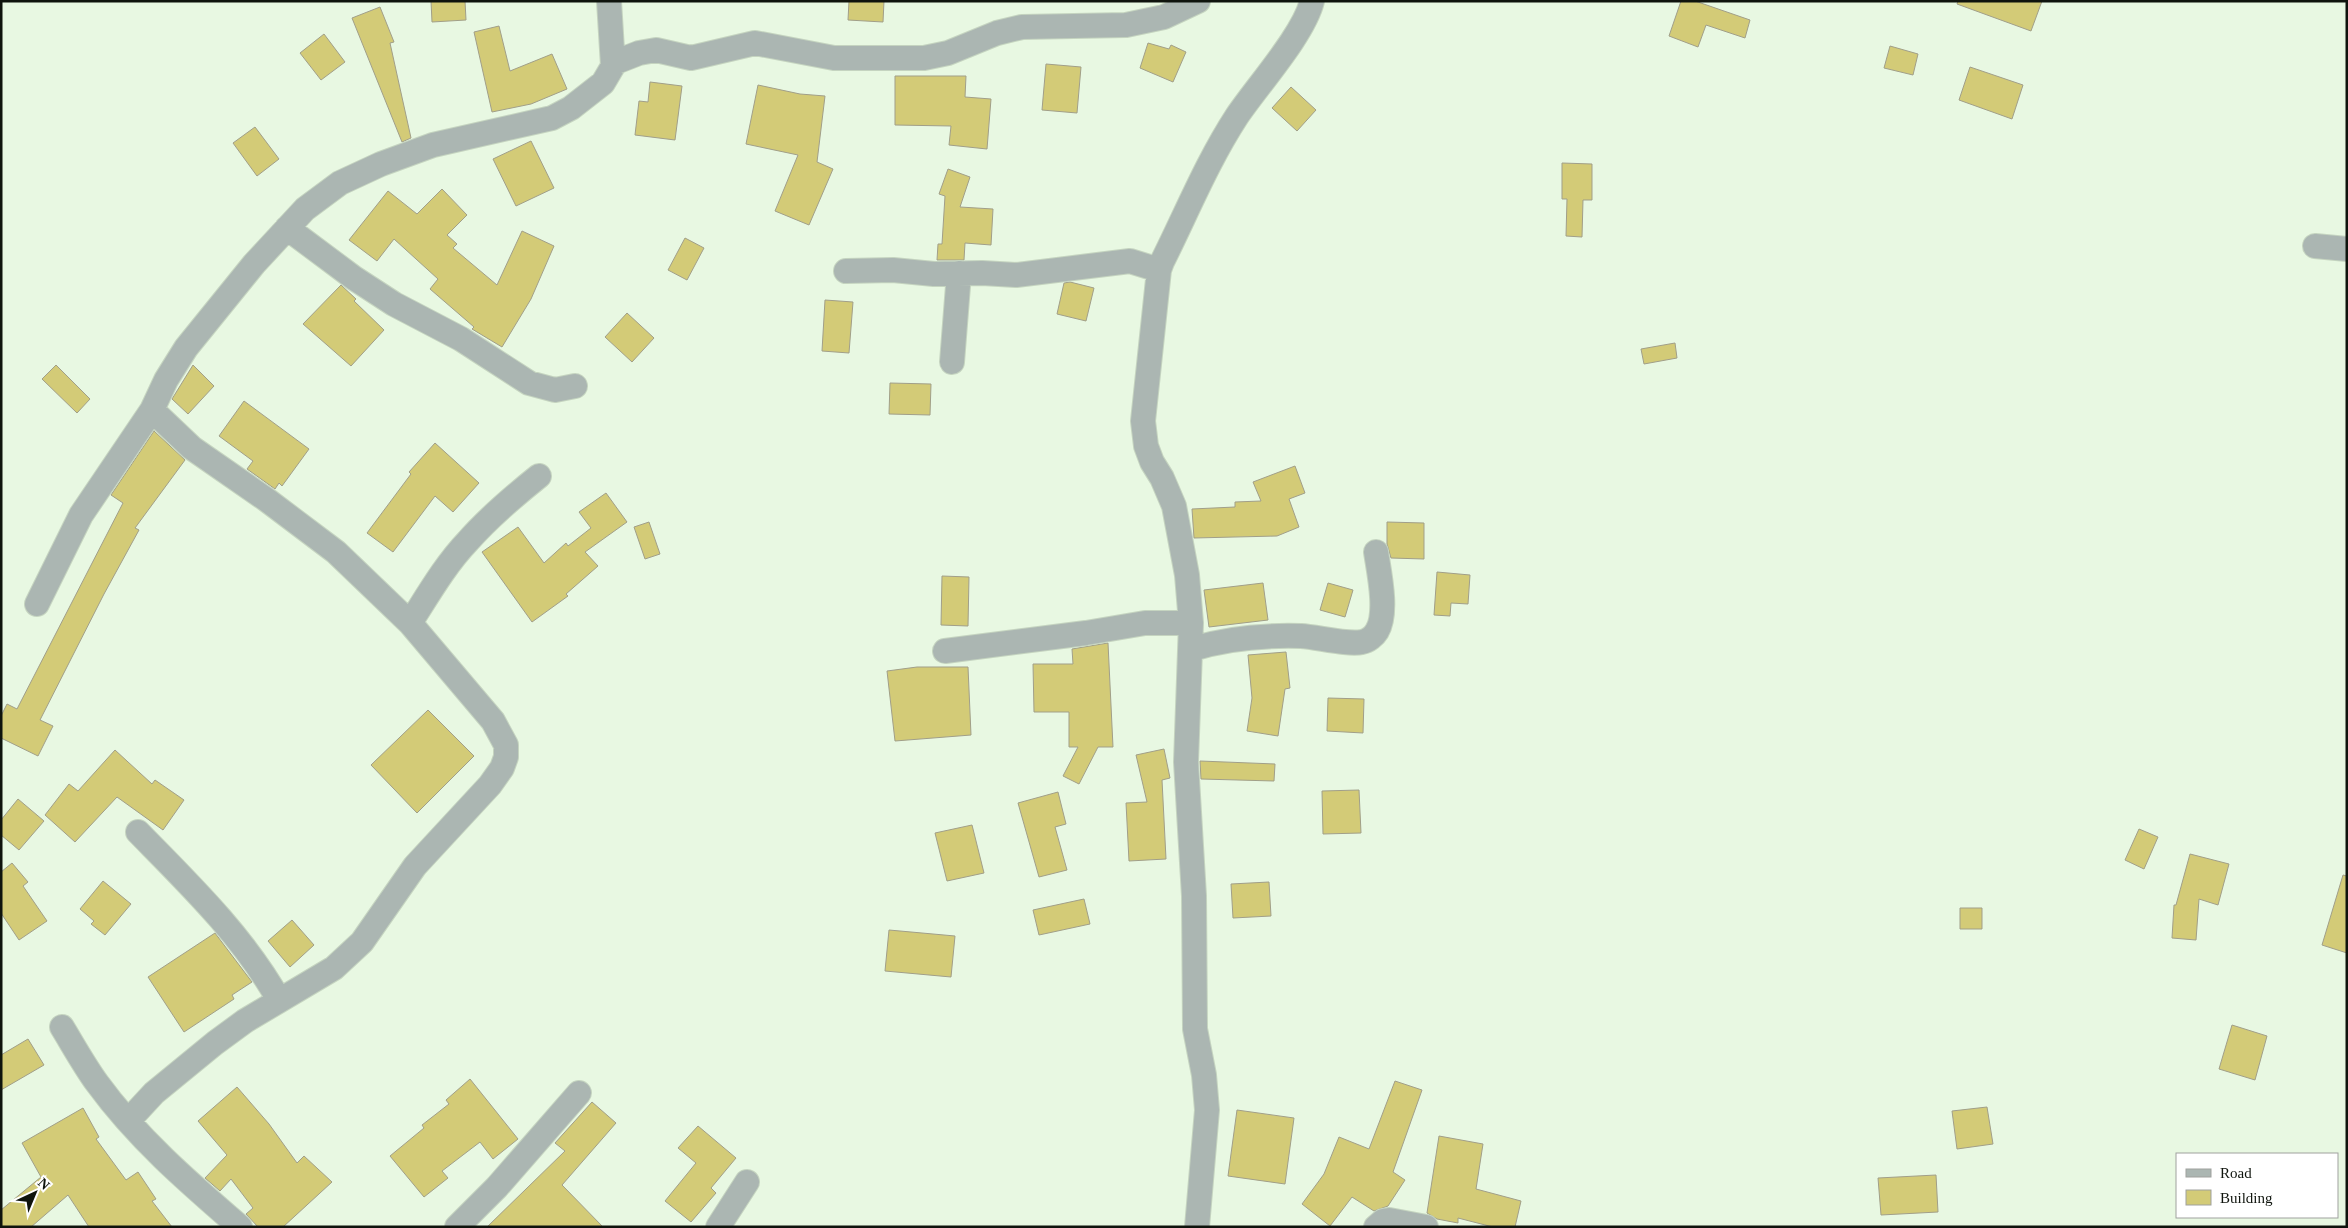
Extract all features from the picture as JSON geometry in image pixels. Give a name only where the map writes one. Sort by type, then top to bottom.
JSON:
[{"type":"street","points":[[609,1],[613,66]]},
{"type":"street","points":[[37,604],[81,515],[152,410],[166,380],[186,348],[248,270],[287,228],[305,209],[340,183],[381,164],[433,145],[552,118],[571,108],[603,83],[616,62],[639,53],[656,50],[690,58],[755,43],[834,58],[924,58],[948,53],[997,33],[1022,27],[1126,25],[1164,17],[1198,1]]},
{"type":"street","points":[[1197,1227],[1208,1110],[1204,1075],[1195,1029],[1194,896],[1186,762],[1192,649],[1191,623],[1187,575],[1174,506],[1146,446],[1143,421],[1159,270],[1196,188],[1237,116],[1304,22],[1312,1]]},
{"type":"street","points":[[287,228],[394,304],[461,339],[530,383],[555,390],[575,386]]},
{"type":"street","points":[[2315,246],[2347,249]]},
{"type":"street","points":[[846,271],[893,270],[934,274],[959,273],[1016,276],[1130,260],[1159,270]]},
{"type":"street","points":[[952,362],[959,273]]},
{"type":"street","points":[[129,1120],[154,1093],[182,1069],[245,1021],[334,968],[362,942],[415,866],[490,785],[502,768],[506,757],[506,745],[493,721],[410,623],[336,552],[267,500],[192,448],[152,410]]},
{"type":"street","points":[[410,623],[466,542],[499,509],[539,476]]},
{"type":"street","points":[[1192,649],[1215,642],[1253,637],[1301,636],[1354,642],[1363,642],[1371,638],[1378,631],[1382,609],[1376,552]]},
{"type":"street","points":[[945,651],[1086,634],[1145,623],[1191,623]]},
{"type":"street","points":[[138,832],[222,921],[264,973],[279,1000]]},
{"type":"street","points":[[62,1027],[96,1082],[129,1120],[181,1177],[240,1227]]},
{"type":"street","points":[[457,1227],[497,1187],[580,1093]]},
{"type":"street","points":[[718,1227],[747,1182]]},
{"type":"street","points":[[1376,1227],[1389,1220],[1426,1227]]},
{"type":"building","points":[[431,1],[465,1],[466,20],[432,22]]},
{"type":"building","points":[[849,1],[884,1],[883,22],[848,20]]},
{"type":"building","points":[[1681,1],[1695,1],[1750,20],[1745,38],[1706,25],[1698,47],[1669,36]]},
{"type":"building","points":[[1958,1],[2042,1],[2031,31],[1957,4]]},
{"type":"building","points":[[380,7],[394,42],[390,43],[411,138],[402,142],[352,18]]},
{"type":"building","points":[[499,26],[510,71],[552,54],[567,89],[531,104],[492,112],[474,32]]},
{"type":"building","points":[[324,34],[345,62],[321,80],[300,53]]},
{"type":"building","points":[[1148,43],[1169,49],[1171,45],[1186,52],[1173,82],[1140,68]]},
{"type":"building","points":[[1890,46],[1918,54],[1913,75],[1884,68]]},
{"type":"building","points":[[1046,64],[1081,67],[1077,113],[1042,110]]},
{"type":"building","points":[[1970,67],[2023,85],[2012,119],[1959,100]]},
{"type":"building","points":[[895,76],[966,76],[965,97],[991,99],[987,149],[949,145],[951,126],[895,125]]},
{"type":"building","points":[[650,82],[682,86],[675,140],[635,135],[639,101],[648,102]]},
{"type":"building","points":[[758,85],[800,94],[825,96],[817,162],[833,169],[809,225],[775,211],[798,155],[746,144]]},
{"type":"building","points":[[1291,87],[1316,110],[1297,131],[1272,108]]},
{"type":"building","points":[[255,127],[279,159],[257,176],[233,143]]},
{"type":"building","points":[[531,141],[554,188],[516,206],[493,159]]},
{"type":"building","points":[[1562,163],[1592,164],[1592,200],[1583,200],[1582,237],[1566,236],[1567,199],[1562,199]]},
{"type":"building","points":[[948,169],[970,177],[960,207],[993,209],[991,245],[965,243],[964,260],[937,260],[938,244],[942,244],[945,196],[939,194]]},
{"type":"building","points":[[442,189],[467,215],[447,235],[457,244],[453,248],[497,285],[522,231],[554,246],[531,299],[502,347],[472,329],[474,327],[430,289],[438,279],[394,239],[377,261],[349,240],[388,191],[417,214]]},
{"type":"building","points":[[685,238],[704,248],[687,280],[668,270]]},
{"type":"building","points":[[1070,282],[1094,288],[1086,321],[1057,314],[1064,283]]},
{"type":"building","points":[[341,285],[356,299],[354,301],[384,330],[351,366],[303,324]]},
{"type":"building","points":[[825,300],[853,302],[849,353],[822,351]]},
{"type":"building","points":[[627,313],[654,338],[632,362],[605,337]]},
{"type":"building","points":[[1675,343],[1677,358],[1644,364],[1641,349]]},
{"type":"building","points":[[56,365],[90,399],[77,413],[42,379]]},
{"type":"building","points":[[193,365],[214,386],[188,414],[172,399]]},
{"type":"building","points":[[890,383],[931,384],[930,415],[889,414]]},
{"type":"building","points":[[244,401],[309,449],[282,486],[279,483],[275,489],[247,469],[253,461],[219,436]]},
{"type":"building","points":[[154,431],[185,460],[135,528],[139,530],[40,720],[53,726],[38,756],[1,738],[1,716],[7,704],[17,709],[123,503],[111,495]]},
{"type":"building","points":[[435,443],[479,483],[453,512],[435,496],[393,552],[367,533],[411,474],[409,472]]},
{"type":"building","points":[[1295,466],[1305,493],[1289,499],[1299,527],[1277,536],[1194,538],[1192,509],[1235,507],[1235,502],[1261,501],[1253,482]]},
{"type":"building","points":[[606,493],[627,522],[585,552],[598,566],[566,594],[568,596],[532,622],[482,552],[518,527],[544,563],[566,543],[568,546],[591,528],[579,512]]},
{"type":"building","points":[[649,522],[660,554],[645,559],[634,527]]},
{"type":"building","points":[[1387,522],[1424,523],[1424,559],[1391,558],[1387,544]]},
{"type":"building","points":[[1437,572],[1470,575],[1468,604],[1451,603],[1450,616],[1434,615]]},
{"type":"building","points":[[942,576],[969,577],[968,626],[941,625]]},
{"type":"building","points":[[1263,583],[1268,620],[1209,627],[1204,590]]},
{"type":"building","points":[[1328,583],[1353,590],[1345,617],[1320,610]]},
{"type":"building","points":[[1108,643],[1113,747],[1098,747],[1079,784],[1063,776],[1078,747],[1069,747],[1069,712],[1034,712],[1033,664],[1073,664],[1072,649]]},
{"type":"building","points":[[1286,652],[1290,688],[1285,689],[1278,736],[1247,731],[1252,698],[1248,655]]},
{"type":"building","points":[[917,667],[968,667],[971,735],[895,741],[887,671]]},
{"type":"building","points":[[1328,698],[1364,699],[1363,733],[1327,731]]},
{"type":"building","points":[[428,710],[474,756],[417,813],[371,765]]},
{"type":"building","points":[[1164,749],[1170,778],[1162,780],[1166,859],[1129,861],[1126,803],[1147,802],[1136,755]]},
{"type":"building","points":[[115,750],[152,784],[155,780],[184,800],[163,830],[117,797],[75,842],[45,815],[69,784],[78,791]]},
{"type":"building","points":[[1200,761],[1275,764],[1274,781],[1201,779]]},
{"type":"building","points":[[1359,790],[1361,833],[1323,834],[1322,791]]},
{"type":"building","points":[[1058,792],[1066,824],[1055,827],[1067,870],[1039,877],[1018,803]]},
{"type":"building","points":[[18,799],[44,821],[19,850],[1,835],[1,820]]},
{"type":"building","points":[[972,825],[984,873],[947,881],[935,833]]},
{"type":"building","points":[[2139,829],[2158,837],[2144,869],[2125,860]]},
{"type":"building","points":[[2190,854],[2229,864],[2218,905],[2199,899],[2196,940],[2172,938],[2174,905],[2176,905]]},
{"type":"building","points":[[12,863],[28,882],[23,886],[47,921],[19,940],[1,913],[1,872]]},
{"type":"building","points":[[2343,875],[2347,876],[2347,953],[2322,945]]},
{"type":"building","points":[[103,881],[131,904],[105,935],[91,924],[94,921],[80,909]]},
{"type":"building","points":[[1269,882],[1271,916],[1233,918],[1231,884]]},
{"type":"building","points":[[1084,899],[1090,924],[1039,935],[1033,910]]},
{"type":"building","points":[[1960,908],[1982,908],[1982,929],[1960,929]]},
{"type":"building","points":[[292,920],[314,945],[290,967],[268,941]]},
{"type":"building","points":[[889,930],[955,936],[951,977],[885,971]]},
{"type":"building","points":[[215,933],[252,982],[232,995],[234,999],[184,1032],[148,977]]},
{"type":"building","points":[[2232,1025],[2267,1036],[2255,1080],[2219,1069]]},
{"type":"building","points":[[28,1039],[44,1065],[1,1090],[1,1055]]},
{"type":"building","points":[[470,1079],[518,1139],[493,1159],[480,1142],[442,1171],[448,1178],[424,1197],[390,1156],[424,1128],[422,1125],[449,1104],[446,1100]]},
{"type":"building","points":[[1395,1081],[1422,1090],[1393,1172],[1405,1180],[1388,1206],[1374,1211],[1352,1197],[1330,1226],[1302,1204],[1324,1174],[1339,1137],[1369,1149]]},
{"type":"building","points":[[237,1087],[269,1124],[297,1163],[304,1156],[332,1182],[283,1227],[258,1227],[246,1214],[253,1208],[231,1179],[220,1191],[205,1178],[227,1155],[198,1121]]},
{"type":"building","points":[[592,1102],[616,1123],[562,1185],[603,1227],[487,1227],[565,1151],[555,1143]]},
{"type":"building","points":[[1987,1107],[1993,1144],[1957,1149],[1952,1111]]},
{"type":"building","points":[[83,1108],[99,1137],[96,1139],[126,1180],[138,1172],[156,1199],[152,1201],[172,1227],[89,1227],[68,1195],[31,1227],[1,1227],[1,1210],[41,1177],[22,1143]]},
{"type":"building","points":[[1237,1110],[1294,1118],[1285,1184],[1228,1176]]},
{"type":"building","points":[[698,1126],[736,1158],[711,1188],[716,1193],[691,1222],[665,1201],[696,1163],[678,1148]]},
{"type":"building","points":[[1439,1136],[1483,1144],[1476,1189],[1521,1201],[1515,1227],[1493,1227],[1458,1218],[1458,1223],[1437,1219],[1427,1213]]},
{"type":"building","points":[[1936,1175],[1938,1212],[1881,1215],[1878,1178]]}]
